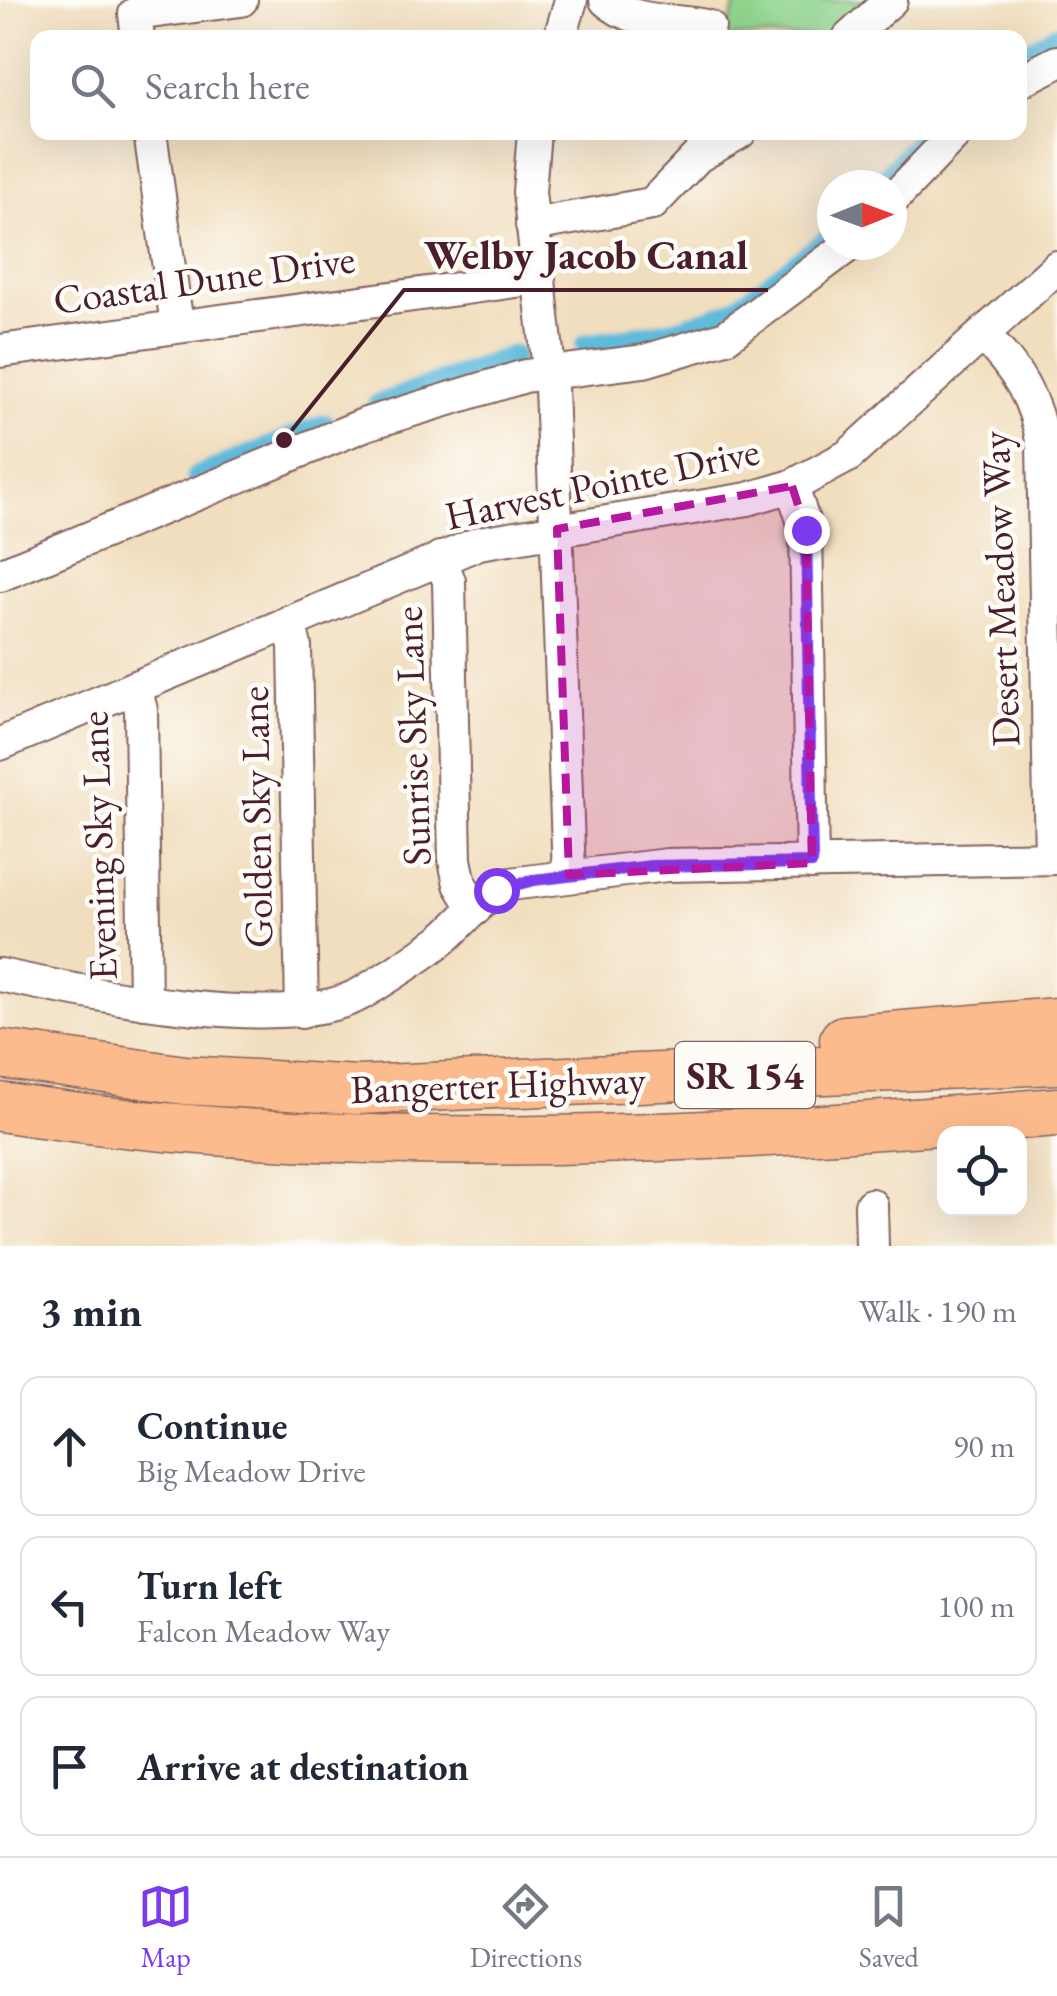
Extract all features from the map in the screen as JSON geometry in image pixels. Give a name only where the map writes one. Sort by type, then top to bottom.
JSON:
[{"type":"highway","points":[[434,1088],[563,1068],[1057,1022]]},
{"type":"highway","name":"Bangerter Highway","points":[[0,1054],[124,1073],[278,1088],[434,1088],[1057,1060]]},
{"type":"highway","name":"Bangerter Highway","points":[[0,1107],[255,1136],[546,1139],[821,1129],[1057,1112]]},
{"type":"highway","points":[[546,1139],[937,1145]]},
{"type":"highway","points":[[1027,1145],[1057,1144]]},
{"type":"street","points":[[137,30],[135,14],[241,0]]},
{"type":"street","points":[[562,30],[571,0]]},
{"type":"street","points":[[606,0],[616,9],[667,24],[704,21]]},
{"type":"street","points":[[644,0],[704,21]]},
{"type":"street","points":[[858,30],[891,0]]},
{"type":"street","points":[[1027,77],[1057,62]]},
{"type":"street","points":[[151,140],[176,325]]},
{"type":"street","points":[[534,140],[532,225],[550,372],[569,875]]},
{"type":"street","points":[[907,184],[949,140]]},
{"type":"street","points":[[532,225],[652,204],[668,193],[697,144]]},
{"type":"street","points":[[0,574],[366,424],[550,372],[644,361],[726,336],[829,260]]},
{"type":"street","name":"Harvest Pointe Drive","points":[[0,744],[479,543],[748,500],[792,486],[848,456],[1057,266]]},
{"type":"street","name":"Coastal Dune Drive","points":[[0,351],[538,278]]},
{"type":"street","name":"Desert Meadow Way","points":[[983,334],[1011,364],[1036,411],[1043,446],[1051,535],[1054,858]]},
{"type":"street","points":[[792,486],[806,530],[812,863]]},
{"type":"street","name":"Sunrise Sky Lane","points":[[440,558],[449,580],[455,860],[460,884],[475,909]]},
{"type":"street","name":"Golden Sky Lane","points":[[290,622],[295,646],[302,1012]]},
{"type":"street","name":"Evening Sky Lane","points":[[135,687],[141,710],[145,1002]]},
{"type":"street","points":[[0,975],[145,1002],[302,1012],[358,995],[442,939],[503,886],[651,866],[1054,858]]},
{"type":"street","points":[[871,1204],[872,1246]]},
{"type":"highlighted area","points":[[792,486],[806,530],[812,863],[569,875],[557,529]]},
{"type":"green space","points":[[738,0],[866,0],[832,30],[727,30]]},
{"type":"waterway","points":[[1027,53],[1057,35]]},
{"type":"waterway","points":[[893,170],[921,140]]},
{"type":"waterway","points":[[586,345],[676,330],[732,312],[817,248]]},
{"type":"waterway","points":[[378,405],[513,356]]},
{"type":"waterway","points":[[197,477],[325,425]]},
{"type":"place","name":"Welby Jacob Canal","points":[[284,440]]},
{"type":"route","points":[[496,890],[534,880],[651,866],[812,863],[806,530]]}]
